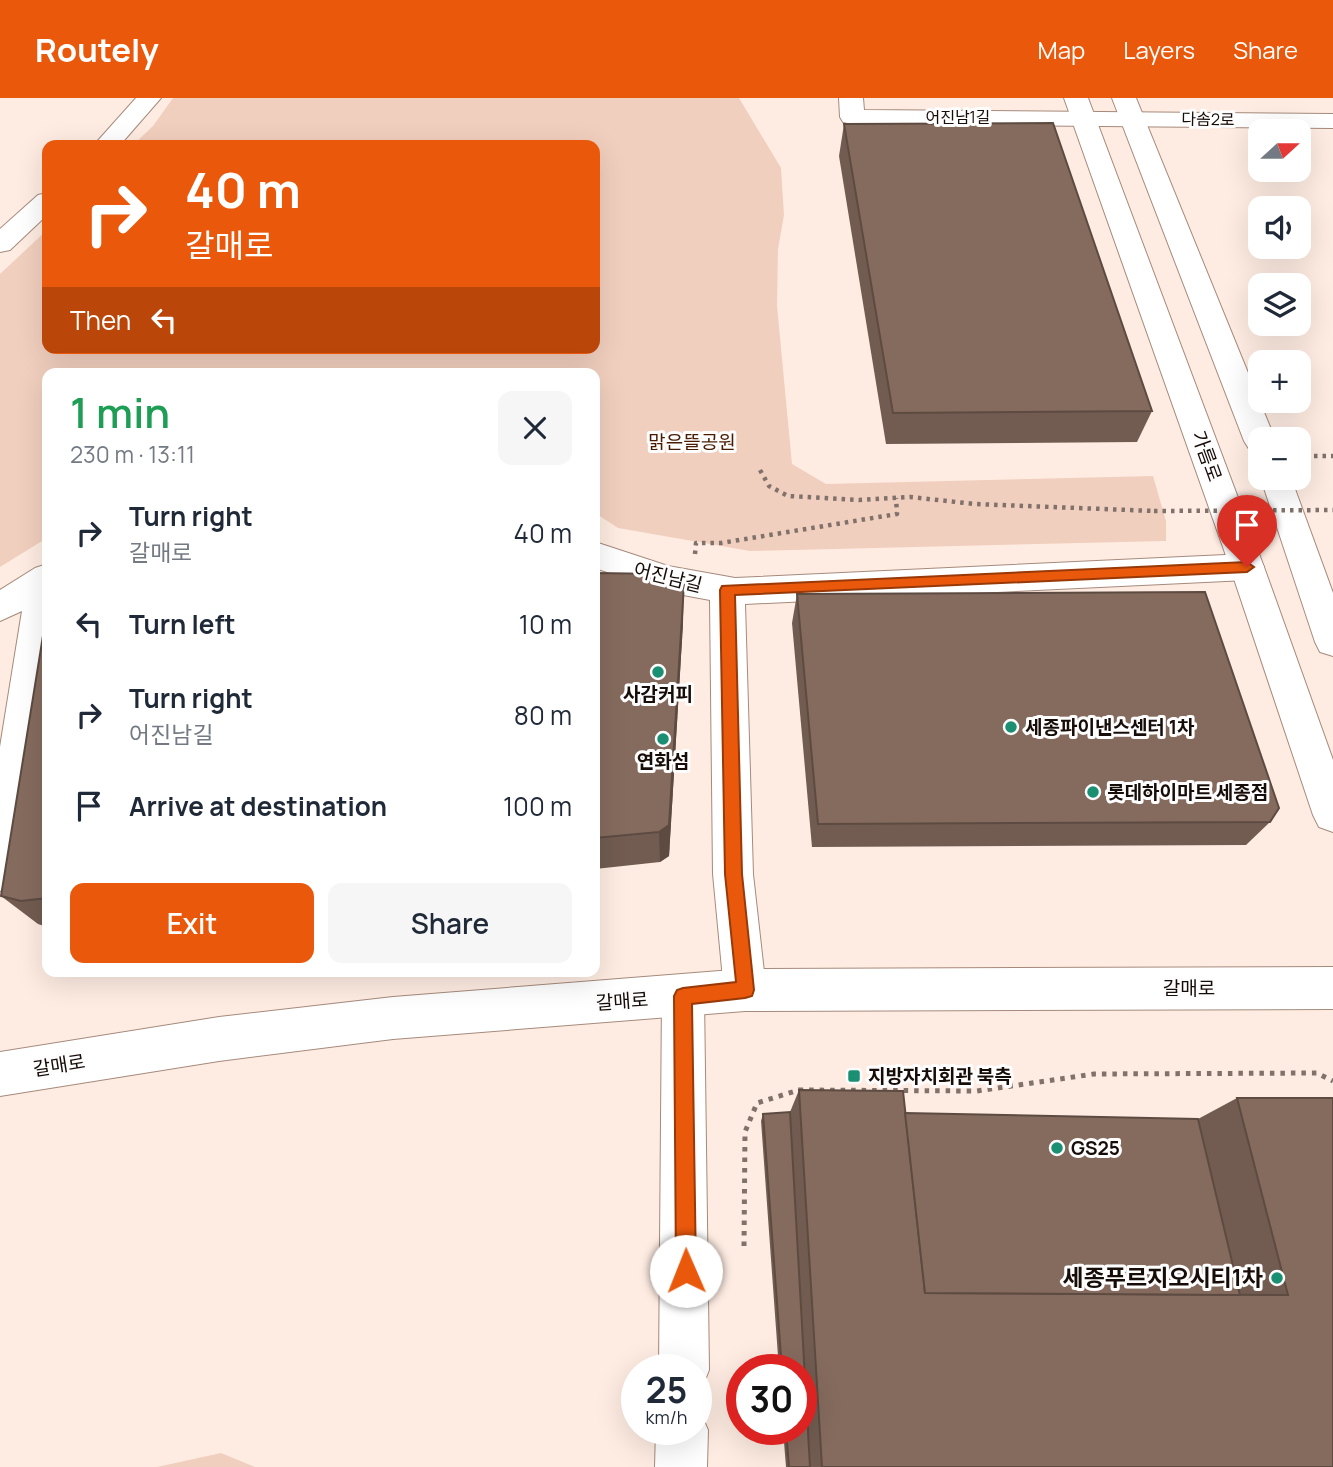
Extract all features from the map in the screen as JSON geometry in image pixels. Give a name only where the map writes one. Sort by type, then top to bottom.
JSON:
[{"type":"street","points":[[111,140],[149,98]]},
{"type":"street","name":"어진남1길","points":[[851,98],[852,117],[1079,108]]},
{"type":"street","name":"다솜2로","points":[[1079,108],[1128,108],[1333,121]]},
{"type":"street","name":"가름로","points":[[1079,108],[1247,567],[1333,815]]},
{"type":"street","points":[[1128,108],[1254,427]]},
{"type":"street","points":[[0,244],[42,206]]},
{"type":"street","points":[[1279,490],[1333,642]]},
{"type":"street","name":"어진남길","points":[[600,557],[667,579],[711,588],[1247,567]]},
{"type":"street","points":[[0,607],[42,581]]},
{"type":"street","points":[[711,588],[733,874],[745,990]]},
{"type":"street","points":[[0,873],[42,604]]},
{"type":"street","name":"갈매로","points":[[0,1074],[219,1039],[393,1018],[745,990],[1333,988]]},
{"type":"street","points":[[683,996],[684,1354]]},
{"type":"street","points":[[681,1467],[682,1445]]},
{"type":"path","points":[[1314,456],[1333,456]]},
{"type":"path","points":[[760,470],[769,485],[788,496],[859,500],[896,498],[1154,510],[1333,510]]},
{"type":"path","points":[[711,588],[696,544],[721,543],[897,514],[896,498]]},
{"type":"path","points":[[744,1246],[745,1132],[757,1103],[799,1090],[977,1091],[1094,1074],[1317,1073],[1333,1081]]},
{"type":"green space","name":"맑은뜰공원","points":[[173,98],[739,98],[781,168],[784,215],[778,249],[777,306],[792,464],[826,484],[1153,476],[1166,521],[1166,541],[750,551],[618,528],[600,516],[600,368],[42,368],[42,541],[0,567],[0,274],[42,235],[42,354],[600,354],[600,140],[138,140],[153,126]]},
{"type":"green space","points":[[221,1453],[255,1467],[157,1467]]},
{"type":"building","points":[[1053,123],[1152,411],[893,413],[844,124]]},
{"type":"building","points":[[600,573],[662,574],[663,584],[684,584],[669,825],[659,832],[600,838]]},
{"type":"building","name":"세종파이낸스센터 1차","points":[[1205,592],[1279,808],[1270,822],[818,824],[797,594]]},
{"type":"building","points":[[42,642],[42,899],[21,901],[1,896]]},
{"type":"building","name":"세종푸르지오시티1차","points":[[799,1090],[903,1091],[925,1293],[1288,1295],[1237,1098],[1333,1098],[1333,1467],[822,1467]]},
{"type":"building","points":[[790,1112],[804,1354],[781,1354],[763,1114]]},
{"type":"building","points":[[905,1113],[1198,1119],[1240,1295],[925,1293]]},
{"type":"building","points":[[787,1445],[809,1445],[810,1467],[789,1467]]},
{"type":"place","name":"사감커피","points":[[658,672]]},
{"type":"place","name":"세종파이낸스센터 1차","points":[[1011,727]]},
{"type":"place","name":"연화섬","points":[[663,739]]},
{"type":"place","name":"롯데하이마트 세종점","points":[[1093,792]]},
{"type":"place","name":"지방자치회관 북측","points":[[854,1076]]},
{"type":"place","name":"GS25","points":[[1057,1148]]},
{"type":"place","name":"세종푸르지오시티1차","points":[[1277,1278]]},
{"type":"route","points":[[686,1271],[683,996],[745,990],[733,874],[727,590],[1247,567]]}]
